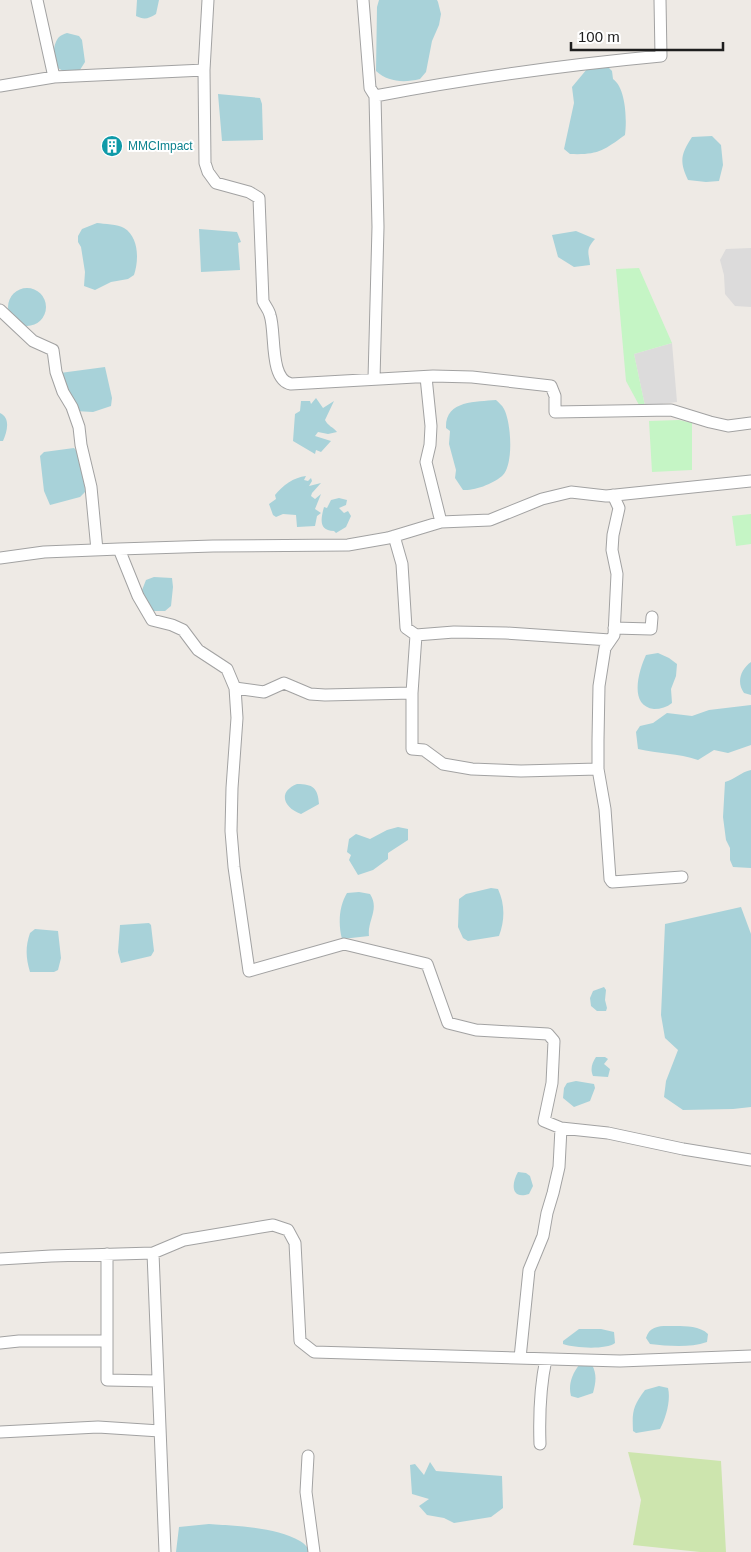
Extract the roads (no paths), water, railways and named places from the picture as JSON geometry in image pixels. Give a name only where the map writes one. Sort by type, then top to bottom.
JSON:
[{"type":"street","points":[[37,0],[54,77]]},
{"type":"street","points":[[208,0],[204,70],[205,163],[208,172],[216,183],[250,192],[259,198],[263,301],[271,316],[277,371],[283,381],[291,384],[374,379],[472,377],[551,386],[555,396],[555,412],[671,410],[728,426],[751,423]]},
{"type":"street","points":[[363,0],[370,88],[375,96],[378,227],[374,379]]},
{"type":"street","points":[[375,96],[512,73],[661,56],[660,0]]},
{"type":"street","points":[[0,86],[54,77],[204,70]]},
{"type":"street","points":[[0,310],[33,341],[53,350],[56,372],[80,427],[81,445],[91,487],[97,550]]},
{"type":"street","points":[[426,377],[430,426],[430,445],[426,462],[441,522]]},
{"type":"street","points":[[0,558],[44,552],[348,544],[394,536],[441,522],[490,520],[542,498],[571,492],[606,496],[751,481]]},
{"type":"street","points":[[613,495],[619,508],[612,550],[617,574],[614,635],[605,648],[599,686],[598,769],[605,809],[610,879],[612,882],[682,877]]},
{"type":"street","points":[[394,536],[402,564],[406,628],[416,635],[454,632],[506,633],[610,640]]},
{"type":"street","points":[[119,549],[138,596],[152,620],[183,630],[198,650],[228,669],[235,688],[236,718],[231,831],[234,867],[249,971],[344,944],[427,964],[448,1023],[476,1030],[548,1034],[554,1041],[552,1083],[544,1121],[547,1123],[561,1128],[608,1133],[683,1149],[751,1160]]},
{"type":"street","points":[[614,628],[651,629],[652,617]]},
{"type":"street","points":[[416,635],[412,693],[412,749],[424,750],[443,764],[472,769],[521,772],[598,769]]},
{"type":"street","points":[[235,688],[264,692],[284,684],[310,694],[412,693]]},
{"type":"street","points":[[520,1358],[530,1270],[542,1236],[559,1167],[561,1128]]},
{"type":"street","points":[[0,1259],[153,1253],[184,1240],[273,1225],[288,1230],[296,1243],[300,1341],[314,1352],[620,1361],[751,1356]]},
{"type":"street","points":[[153,1253],[165,1552]]},
{"type":"street","points":[[107,1254],[107,1380],[157,1382]]},
{"type":"street","points":[[0,1343],[28,1340],[107,1341]]},
{"type":"street","points":[[540,1444],[539,1422],[542,1379],[546,1359]]},
{"type":"street","points":[[0,1432],[98,1427],[160,1431]]},
{"type":"street","points":[[308,1456],[306,1492],[314,1552]]},
{"type":"water","points":[[137,0],[159,0],[156,14],[146,18],[136,16]]},
{"type":"water","points":[[379,0],[437,0],[441,14],[439,25],[432,41],[426,72],[420,79],[396,81],[376,71],[377,7]]},
{"type":"water","points":[[67,33],[79,36],[82,40],[85,62],[78,73],[58,68],[54,61],[55,44],[61,36]]},
{"type":"water","points":[[608,67],[612,71],[613,79],[621,89],[623,97],[626,113],[625,135],[600,151],[587,154],[570,154],[564,149],[574,103],[572,87],[587,69]]},
{"type":"water","points":[[218,94],[260,98],[262,104],[263,140],[222,141]]},
{"type":"water","points":[[712,136],[721,145],[723,165],[719,181],[688,180],[683,168],[682,158],[688,143],[692,137]]},
{"type":"water","points":[[97,223],[118,226],[129,232],[137,249],[137,263],[134,275],[128,279],[111,282],[95,290],[84,286],[85,272],[78,236],[82,229]]},
{"type":"water","points":[[199,229],[237,232],[241,242],[238,243],[240,270],[201,272]]},
{"type":"water","points":[[576,231],[595,239],[589,249],[590,265],[574,267],[558,257],[552,235]]},
{"type":"water","points":[[27,288],[40,294],[46,307],[40,320],[27,326],[14,320],[8,307],[14,294]]},
{"type":"water","points":[[105,367],[112,398],[111,406],[93,412],[75,411],[60,373]]},
{"type":"water","points":[[316,398],[323,408],[334,401],[325,420],[337,432],[328,434],[318,432],[315,436],[331,441],[321,452],[316,450],[315,454],[293,441],[295,414],[300,411],[301,401],[310,401],[311,404]]},
{"type":"water","points":[[496,400],[504,409],[510,432],[509,461],[503,475],[490,484],[479,488],[463,490],[455,478],[456,470],[449,444],[450,431],[446,428],[447,419],[456,407],[463,404]]},
{"type":"water","points":[[0,413],[6,418],[7,422],[7,430],[3,441],[0,441]]},
{"type":"water","points":[[74,448],[80,457],[85,492],[80,497],[50,505],[44,491],[40,456],[44,452]]},
{"type":"water","points":[[306,476],[304,480],[308,481],[311,478],[312,481],[309,486],[321,483],[311,496],[315,499],[321,494],[315,509],[321,513],[317,516],[315,526],[297,527],[296,515],[283,514],[276,517],[273,515],[269,504],[276,499],[275,495],[285,485],[297,478]]},
{"type":"water","points":[[339,498],[347,500],[346,505],[339,508],[344,513],[348,511],[351,516],[346,527],[336,533],[325,529],[322,519],[324,507],[327,508],[331,500]]},
{"type":"water","points":[[154,577],[172,578],[171,606],[165,611],[150,611],[142,590],[146,580]]},
{"type":"water","points":[[658,653],[677,664],[676,676],[671,689],[672,703],[664,708],[654,709],[646,706],[641,701],[638,695],[638,686],[646,655]]},
{"type":"water","points":[[751,662],[751,695],[744,693],[740,680],[742,672]]},
{"type":"water","points":[[751,705],[751,745],[728,753],[714,750],[698,760],[638,749],[636,732],[640,726],[653,723],[667,713],[692,716],[709,710]]},
{"type":"water","points":[[751,770],[751,868],[733,867],[730,860],[730,848],[726,840],[723,817],[725,782]]},
{"type":"water","points":[[297,784],[314,788],[319,804],[301,814],[290,808],[285,800],[287,791]]},
{"type":"water","points":[[398,827],[408,829],[408,840],[388,853],[388,859],[373,870],[358,875],[349,860],[351,855],[347,852],[349,839],[356,834],[370,839],[387,830]]},
{"type":"water","points":[[491,888],[498,889],[503,906],[503,918],[499,936],[468,941],[463,938],[458,927],[459,899],[466,894]]},
{"type":"water","points":[[359,892],[370,894],[373,899],[374,910],[369,936],[342,939],[340,921],[342,904],[347,893]]},
{"type":"water","points":[[741,907],[751,934],[751,1107],[683,1110],[664,1097],[666,1081],[678,1050],[665,1038],[661,1015],[665,924]]},
{"type":"water","points":[[149,923],[151,925],[154,951],[151,956],[121,963],[118,952],[120,925]]},
{"type":"water","points":[[35,929],[58,931],[61,958],[58,970],[54,972],[30,972],[27,958],[28,938]]},
{"type":"water","points":[[604,987],[606,990],[605,1000],[607,1008],[606,1011],[597,1011],[591,1006],[590,998],[593,991]]},
{"type":"water","points":[[596,1057],[608,1059],[604,1064],[610,1069],[608,1077],[593,1076],[592,1066]]},
{"type":"water","points":[[576,1081],[594,1084],[595,1088],[590,1101],[574,1107],[563,1098],[564,1088],[567,1083]]},
{"type":"water","points":[[518,1172],[526,1173],[530,1176],[533,1186],[529,1194],[519,1195],[514,1190],[514,1181]]},
{"type":"water","points":[[693,1327],[705,1331],[708,1334],[707,1342],[686,1346],[664,1345],[650,1344],[646,1338],[648,1333],[654,1328]]},
{"type":"water","points":[[579,1329],[601,1329],[614,1332],[615,1343],[605,1347],[590,1348],[563,1344],[563,1341]]},
{"type":"water","points":[[579,1365],[592,1365],[596,1378],[593,1393],[578,1398],[571,1396],[570,1384],[574,1372]]},
{"type":"water","points":[[659,1386],[668,1388],[669,1393],[666,1414],[662,1425],[660,1429],[636,1433],[633,1431],[633,1413],[638,1400],[645,1390]]},
{"type":"water","points":[[430,1462],[436,1471],[502,1476],[503,1508],[491,1517],[454,1523],[444,1518],[427,1515],[419,1506],[429,1499],[412,1494],[410,1465],[415,1464],[424,1475]]},
{"type":"water","points":[[209,1524],[256,1528],[290,1536],[301,1542],[311,1552],[176,1552],[179,1527]]},
{"type":"place","name":"MMCImpact","points":[[112,146]]}]
